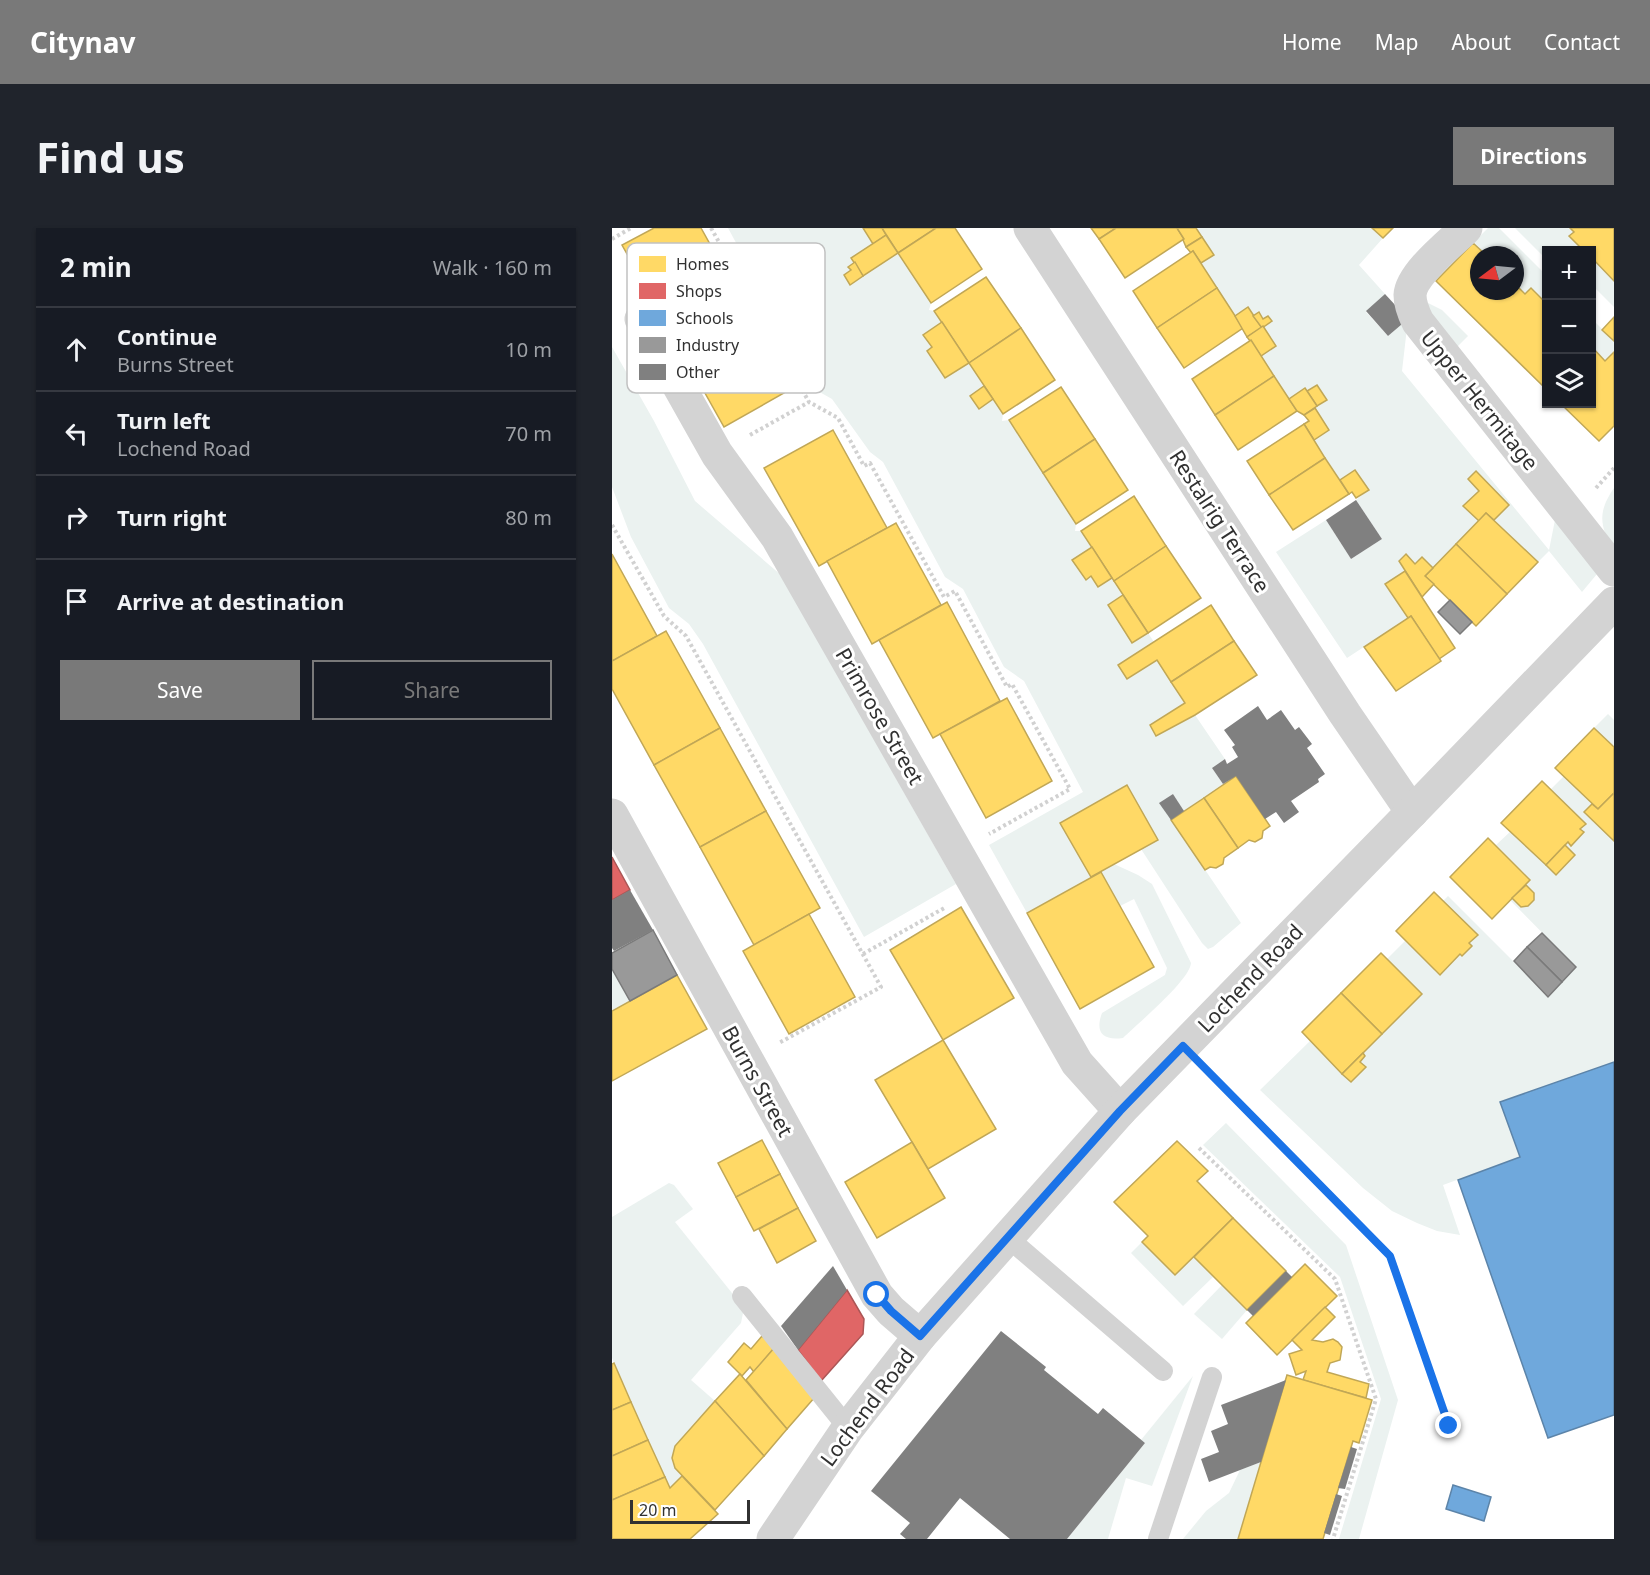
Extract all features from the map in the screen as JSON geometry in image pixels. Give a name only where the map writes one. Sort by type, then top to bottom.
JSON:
[{"type":"street","name":"Restalrig Terrace","points":[[1030,228],[1345,714],[1413,812]]},
{"type":"street","name":"Upper Hermitage","points":[[1466,228],[1417,278],[1410,294],[1414,313],[1418,322],[1614,570]]},
{"type":"street","name":"Primrose Street","points":[[682,393],[717,454],[777,537],[1077,1063],[1120,1111]]},
{"type":"street","name":"Lochend Road","points":[[773,1539],[848,1428],[920,1336],[1120,1111],[1614,603]]},
{"type":"street","name":"Burns Street","points":[[612,815],[877,1295],[891,1311],[920,1336]]},
{"type":"lane","points":[[1007,1237],[1163,1371]]},
{"type":"lane","points":[[742,1296],[848,1428]]},
{"type":"lane","points":[[1158,1539],[1212,1377]]},
{"type":"path","points":[[612,239],[631,228]]},
{"type":"path","points":[[711,228],[719,243]]},
{"type":"path","points":[[804,393],[809,402],[838,418],[864,466],[870,463],[944,597],[954,591],[1007,687],[1012,684],[1070,789],[957,852]]},
{"type":"path","points":[[717,454],[809,402]]},
{"type":"path","points":[[612,525],[664,616],[686,636],[881,987],[747,1061]]},
{"type":"path","points":[[863,954],[978,889]]},
{"type":"path","points":[[1183,1046],[1390,1256],[1449,1426]]},
{"type":"path","points":[[1199,1148],[1335,1280],[1376,1399],[1333,1539]]},
{"type":"shaded area","points":[[728,228],[863,228],[873,244],[851,258],[855,262],[849,266],[851,270],[844,275],[850,285],[898,253],[931,303],[929,310],[934,311],[942,322],[923,334],[932,347],[927,352],[945,378],[969,363],[984,386],[970,396],[979,409],[993,399],[1003,414],[1002,421],[1009,420],[1076,524],[1075,531],[1081,531],[1092,547],[1073,560],[1086,579],[1091,576],[1098,587],[1112,578],[1123,595],[1108,605],[1132,643],[1148,633],[1154,642],[1118,665],[1128,679],[1157,660],[1185,703],[1150,725],[1156,736],[1195,715],[1225,759],[1212,768],[1223,784],[1184,811],[1173,794],[1160,803],[1241,923],[1213,947],[1208,949],[1202,943],[1141,849],[1157,840],[1127,785],[1060,823],[1091,877],[1027,913],[989,845],[1083,792],[1024,681],[1004,667],[963,589],[945,577],[883,462],[870,452],[832,399],[821,393],[825,393],[825,243],[736,243]]},
{"type":"shaded area","points":[[1196,228],[1372,228],[1383,238],[1359,265],[1385,294],[1366,312],[1388,336],[1408,319],[1402,371],[1549,550],[1557,510],[1602,568],[1582,592],[1549,551],[1538,562],[1494,520],[1509,505],[1479,491],[1463,506],[1479,521],[1433,568],[1422,557],[1415,564],[1405,554],[1399,561],[1405,571],[1385,585],[1408,618],[1347,658],[1276,552],[1326,520],[1351,559],[1382,539],[1356,500],[1368,490],[1355,470],[1340,480],[1314,440],[1315,408],[1327,400],[1317,385],[1307,391],[1305,388],[1289,399],[1261,356],[1276,346],[1263,326],[1271,321],[1263,319],[1259,312],[1253,316],[1235,316],[1201,263],[1214,255]]},
{"type":"shaded area","points":[[1488,228],[1499,228],[1517,246],[1476,246],[1473,243]]},
{"type":"shaded area","points":[[1515,228],[1570,228],[1574,232],[1569,237],[1579,246],[1542,246],[1542,255]]},
{"type":"shaded area","points":[[1524,253],[1542,271],[1542,299],[1531,288],[1525,294]]},
{"type":"shaded area","points":[[1596,262],[1614,281],[1614,307],[1596,289]]},
{"type":"shaded area","points":[[1424,301],[1442,310],[1468,336],[1454,350]]},
{"type":"shaded area","points":[[1596,323],[1614,341],[1614,352],[1605,361],[1596,351]]},
{"type":"shaded area","points":[[612,347],[627,373],[627,393],[638,393],[695,501],[781,575],[956,884],[864,937],[703,644],[689,624],[669,608],[631,537],[612,487]]},
{"type":"shaded area","points":[[1614,488],[1614,553],[1602,520],[1608,497]]},
{"type":"shaded area","points":[[1608,714],[1614,720],[1614,747],[1594,728]]},
{"type":"shaded area","points":[[1564,776],[1592,804],[1614,841],[1614,1062],[1501,1102],[1520,1157],[1443,1185],[1460,1235],[1437,1231],[1392,1211],[1363,1188],[1260,1090],[1310,1041],[1351,1082],[1365,1068],[1360,1062],[1365,1056],[1363,1053],[1421,994],[1387,959],[1405,941],[1440,974],[1460,954],[1462,956],[1472,946],[1469,943],[1477,935],[1443,901],[1448,896],[1548,996],[1576,967],[1510,900],[1512,898],[1521,907],[1528,906],[1534,900],[1534,893],[1526,885],[1530,879],[1496,845],[1511,831],[1556,875],[1575,856],[1565,845],[1568,842],[1572,845],[1584,833],[1580,829],[1585,824],[1551,789]]},
{"type":"shaded area","points":[[1114,864],[1152,884],[1191,963],[1182,980],[1162,1002],[1123,1038],[1116,1039],[1102,1034],[1099,1025],[1102,1013],[1165,975],[1167,968],[1134,899],[1120,906],[1101,872]]},
{"type":"shaded area","points":[[612,969],[630,1001],[612,1011]]},
{"type":"shaded area","points":[[1226,1123],[1346,1245],[1398,1400],[1359,1539],[1339,1539],[1381,1399],[1340,1277],[1203,1145]]},
{"type":"shaded area","points":[[669,1183],[674,1185],[693,1209],[675,1222],[744,1308],[741,1323],[691,1380],[715,1401],[676,1446],[672,1460],[674,1467],[682,1476],[670,1488],[612,1358],[612,1217]]},
{"type":"shaded area","points":[[1142,1242],[1175,1275],[1194,1257],[1213,1277],[1183,1306],[1131,1253]]},
{"type":"shaded area","points":[[1222,1285],[1247,1310],[1222,1339],[1194,1314]]},
{"type":"shaded area","points":[[1193,1376],[1152,1486],[1126,1478],[1108,1539],[1067,1539],[1145,1443],[1141,1440]]},
{"type":"shaded area","points":[[1261,1462],[1238,1539],[1183,1539],[1206,1511],[1229,1493],[1240,1470]]},
{"type":"building: Homes","points":[[654,228],[701,228],[709,243],[627,243],[627,254],[622,245]]},
{"type":"building: Homes","points":[[863,228],[882,228],[886,235],[873,244]]},
{"type":"building: Homes","points":[[882,228],[936,228],[898,253]]},
{"type":"building: Homes","points":[[936,228],[955,228],[982,269],[931,303],[898,253]]},
{"type":"building: Homes","points":[[1091,228],[1116,228],[1099,239]]},
{"type":"building: Homes","points":[[1116,228],[1177,228],[1184,239],[1125,278],[1099,239]]},
{"type":"building: Homes","points":[[1177,228],[1196,228],[1202,237],[1186,247]]},
{"type":"building: Homes","points":[[1372,228],[1393,228],[1383,238]]},
{"type":"building: Homes","points":[[1570,228],[1614,228],[1614,281],[1596,262],[1596,246],[1579,246],[1569,236],[1574,232]]},
{"type":"building: Homes","points":[[886,235],[898,253],[863,276],[851,258]]},
{"type":"building: Homes","points":[[1202,237],[1214,255],[1201,263],[1193,251],[1191,253],[1186,247]]},
{"type":"building: Homes","points":[[1470,246],[1470,300],[1524,300],[1524,293],[1531,288],[1542,299],[1542,385],[1436,281]]},
{"type":"building: Homes","points":[[1193,251],[1217,288],[1157,328],[1133,291]]},
{"type":"building: Homes","points":[[855,262],[863,276],[850,285],[844,275],[851,270],[848,267]]},
{"type":"building: Homes","points":[[986,277],[1021,328],[969,363],[934,311]]},
{"type":"building: Homes","points":[[1217,288],[1243,328],[1184,368],[1157,328]]},
{"type":"building: Homes","points":[[1248,307],[1262,328],[1247,337],[1235,316]]},
{"type":"building: Homes","points":[[1259,312],[1263,319],[1268,316],[1272,321],[1262,328],[1253,316]]},
{"type":"building: Homes","points":[[1614,317],[1614,341],[1602,330]]},
{"type":"building: Homes","points":[[942,322],[969,363],[945,378],[927,351],[932,347],[923,335]]},
{"type":"building: Homes","points":[[1263,326],[1276,346],[1261,356],[1247,337]]},
{"type":"building: Homes","points":[[1021,328],[1055,380],[1003,414],[969,363]]},
{"type":"building: Homes","points":[[1251,340],[1274,376],[1215,415],[1192,379]]},
{"type":"building: Homes","points":[[1596,351],[1605,361],[1614,352],[1614,426],[1599,441],[1565,408],[1596,408]]},
{"type":"building: Homes","points":[[1274,376],[1297,411],[1238,450],[1215,415]]},
{"type":"building: Homes","points":[[1317,385],[1327,400],[1317,406],[1307,391]]},
{"type":"building: Homes","points":[[984,386],[993,399],[979,409],[970,396]]},
{"type":"building: Homes","points":[[1061,387],[1095,439],[1043,473],[1009,420]]},
{"type":"building: Homes","points":[[1305,388],[1317,406],[1304,415],[1297,411],[1289,399]]},
{"type":"building: Homes","points":[[705,393],[784,393],[724,427]]},
{"type":"building: Homes","points":[[1315,408],[1329,430],[1314,440],[1304,424],[1309,421],[1304,415]]},
{"type":"building: Homes","points":[[1304,424],[1325,458],[1269,495],[1247,461]]},
{"type":"building: Homes","points":[[833,430],[887,528],[819,566],[764,468]]},
{"type":"building: Homes","points":[[1095,439],[1128,490],[1076,524],[1043,473]]},
{"type":"building: Homes","points":[[1325,458],[1349,494],[1293,530],[1269,495]]},
{"type":"building: Homes","points":[[1355,470],[1369,490],[1356,498],[1352,492],[1349,494],[1340,480]]},
{"type":"building: Homes","points":[[1476,471],[1509,505],[1494,520],[1486,513],[1479,521],[1463,506],[1479,491],[1468,479]]},
{"type":"building: Homes","points":[[1134,496],[1166,546],[1114,581],[1081,531]]},
{"type":"building: Homes","points":[[1486,513],[1538,562],[1507,594],[1456,544]]},
{"type":"building: Homes","points":[[896,523],[941,605],[872,644],[827,561]]},
{"type":"building: Homes","points":[[1456,544],[1507,594],[1476,626],[1425,576]]},
{"type":"building: Homes","points":[[1166,546],[1201,598],[1148,633],[1114,581]]},
{"type":"building: Homes","points":[[1092,547],[1112,578],[1098,587],[1091,576],[1086,580],[1072,560]]},
{"type":"building: Homes","points":[[612,554],[657,636],[612,661]]},
{"type":"building: Homes","points":[[1406,554],[1415,564],[1422,557],[1433,568],[1425,576],[1434,584],[1422,597],[1399,561]]},
{"type":"building: Homes","points":[[1405,571],[1455,648],[1439,659],[1411,616],[1408,618],[1385,584]]},
{"type":"building: Homes","points":[[1123,595],[1148,633],[1132,643],[1108,605]]},
{"type":"building: Homes","points":[[947,602],[1000,701],[933,738],[879,640]]},
{"type":"building: Homes","points":[[1211,605],[1234,641],[1171,682],[1157,660],[1127,679],[1118,665]]},
{"type":"building: Homes","points":[[1411,616],[1441,661],[1396,691],[1364,647]]},
{"type":"building: Homes","points":[[666,631],[720,728],[654,765],[612,689],[612,661]]},
{"type":"building: Homes","points":[[1234,641],[1257,675],[1195,715],[1156,736],[1150,725],[1185,703],[1171,682]]},
{"type":"building: Homes","points":[[1007,698],[1052,781],[986,818],[940,734]]},
{"type":"building: Homes","points":[[720,728],[766,811],[700,847],[654,765]]},
{"type":"building: Homes","points":[[1594,728],[1614,747],[1614,793],[1598,809],[1555,768]]},
{"type":"building: Homes","points":[[1236,776],[1270,826],[1263,831],[1262,838],[1255,842],[1249,840],[1238,848],[1204,798]]},
{"type":"building: Homes","points":[[1542,781],[1586,824],[1580,829],[1584,832],[1571,846],[1568,842],[1546,865],[1501,823]]},
{"type":"building: Homes","points":[[1127,785],[1158,840],[1091,877],[1060,823]]},
{"type":"building: Homes","points":[[1614,793],[1614,841],[1584,812],[1592,804],[1598,809]]},
{"type":"building: Homes","points":[[1204,798],[1238,848],[1224,858],[1223,864],[1205,870],[1171,820]]},
{"type":"building: Homes","points":[[766,811],[820,908],[754,945],[700,847]]},
{"type":"building: Homes","points":[[1488,838],[1530,880],[1492,919],[1450,877]]},
{"type":"building: Homes","points":[[1565,845],[1575,855],[1556,875],[1546,865]]},
{"type":"building: Homes","points":[[1101,872],[1154,967],[1080,1009],[1027,913]]},
{"type":"building: Homes","points":[[1526,885],[1534,893],[1534,900],[1528,906],[1521,907],[1512,898]]},
{"type":"building: Homes","points":[[1434,892],[1478,935],[1469,943],[1472,946],[1462,956],[1460,954],[1440,975],[1396,931]]},
{"type":"building: Homes","points":[[961,907],[1014,998],[943,1040],[890,950]]},
{"type":"building: Homes","points":[[809,914],[855,997],[789,1034],[743,951]]},
{"type":"building: Homes","points":[[1381,953],[1422,994],[1382,1034],[1341,993]]},
{"type":"building: Homes","points":[[677,975],[707,1029],[612,1081],[612,1011]]},
{"type":"building: Homes","points":[[1341,993],[1382,1034],[1342,1074],[1302,1032]]},
{"type":"building: Homes","points":[[943,1040],[996,1129],[928,1169],[875,1080]]},
{"type":"building: Homes","points":[[1363,1053],[1365,1056],[1360,1062],[1366,1067],[1351,1082],[1342,1074]]},
{"type":"building: Homes","points":[[762,1140],[780,1174],[736,1197],[718,1163]]},
{"type":"building: Homes","points":[[1177,1141],[1208,1171],[1197,1181],[1233,1218],[1175,1275],[1142,1242],[1148,1236],[1114,1202]]},
{"type":"building: Homes","points":[[912,1142],[945,1198],[877,1238],[845,1182]]},
{"type":"building: Homes","points":[[780,1174],[798,1208],[754,1231],[736,1197]]},
{"type":"building: Homes","points":[[798,1208],[816,1241],[777,1263],[759,1229]]},
{"type":"building: Homes","points":[[1233,1218],[1286,1271],[1247,1310],[1194,1257]]},
{"type":"building: Homes","points":[[1305,1264],[1337,1296],[1277,1355],[1246,1323]]},
{"type":"building: Homes","points":[[1325,1307],[1335,1317],[1312,1340],[1323,1342],[1333,1339],[1338,1342],[1342,1347],[1340,1360],[1330,1363],[1327,1372],[1369,1384],[1366,1398],[1303,1380],[1306,1371],[1296,1375],[1289,1354],[1302,1350],[1292,1340]]},
{"type":"building: Homes","points":[[762,1336],[775,1347],[754,1372],[750,1367],[742,1376],[728,1362],[744,1343],[751,1349]]},
{"type":"building: Homes","points":[[775,1347],[815,1397],[787,1429],[746,1380]]},
{"type":"building: Homes","points":[[614,1363],[631,1402],[612,1410],[612,1364]]},
{"type":"building: Homes","points":[[740,1374],[787,1429],[764,1456],[715,1401]]},
{"type":"building: Homes","points":[[1287,1375],[1372,1400],[1359,1443],[1353,1441],[1323,1539],[1238,1539]]},
{"type":"building: Homes","points":[[715,1401],[764,1456],[715,1510],[675,1468],[672,1458],[675,1446]]},
{"type":"building: Homes","points":[[631,1402],[648,1440],[612,1456],[612,1410]]},
{"type":"building: Homes","points":[[648,1440],[665,1477],[612,1500],[612,1456]]},
{"type":"building: Homes","points":[[682,1476],[718,1514],[690,1539],[612,1539],[612,1500],[665,1477],[670,1488]]},
{"type":"building: Shops","points":[[612,857],[630,890],[612,900]]},
{"type":"building: Shops","points":[[847,1290],[864,1319],[863,1334],[821,1381],[798,1350]]},
{"type":"building: Schools","points":[[1614,1062],[1614,1415],[1548,1438],[1458,1180],[1520,1157],[1500,1102]]},
{"type":"building: Schools","points":[[1453,1485],[1491,1497],[1484,1521],[1446,1509]]},
{"type":"building: Industry","points":[[1450,600],[1472,622],[1460,634],[1438,612]]},
{"type":"building: Industry","points":[[653,930],[677,975],[630,1001],[612,969],[612,953]]},
{"type":"building: Industry","points":[[1542,933],[1576,967],[1562,982],[1527,947]]},
{"type":"building: Industry","points":[[1527,947],[1562,982],[1548,997],[1514,961]]},
{"type":"building: Other","points":[[1385,294],[1408,319],[1388,336],[1366,311]]},
{"type":"building: Other","points":[[1356,500],[1382,539],[1351,559],[1326,520]]},
{"type":"building: Other","points":[[1258,706],[1267,720],[1281,710],[1295,730],[1299,727],[1312,744],[1307,748],[1325,774],[1318,779],[1319,782],[1291,801],[1299,812],[1284,823],[1276,812],[1265,819],[1236,776],[1223,784],[1212,768],[1225,759],[1227,764],[1238,757],[1232,747],[1235,745],[1224,730]]},
{"type":"building: Other","points":[[1173,794],[1184,811],[1171,820],[1159,803]]},
{"type":"building: Other","points":[[630,890],[653,930],[614,951],[612,948],[612,900]]},
{"type":"building: Other","points":[[833,1266],[847,1290],[798,1350],[781,1326]]},
{"type":"building: Other","points":[[1286,1271],[1292,1277],[1253,1316],[1247,1310]]},
{"type":"building: Other","points":[[1001,1331],[1046,1367],[1044,1370],[1098,1414],[1103,1408],[1145,1443],[1067,1539],[1010,1539],[960,1498],[927,1539],[906,1539],[900,1534],[910,1523],[871,1491]]},
{"type":"building: Other","points":[[1286,1380],[1261,1462],[1209,1482],[1201,1459],[1219,1452],[1211,1431],[1228,1424],[1221,1405]]},
{"type":"building: Other","points":[[1351,1447],[1357,1449],[1345,1489],[1338,1488]]},
{"type":"building: Other","points":[[1336,1494],[1342,1496],[1330,1535],[1324,1533]]},
{"type":"route","points":[[877,1295],[891,1311],[920,1336],[1120,1111],[1183,1046],[1390,1256],[1449,1426]]}]
